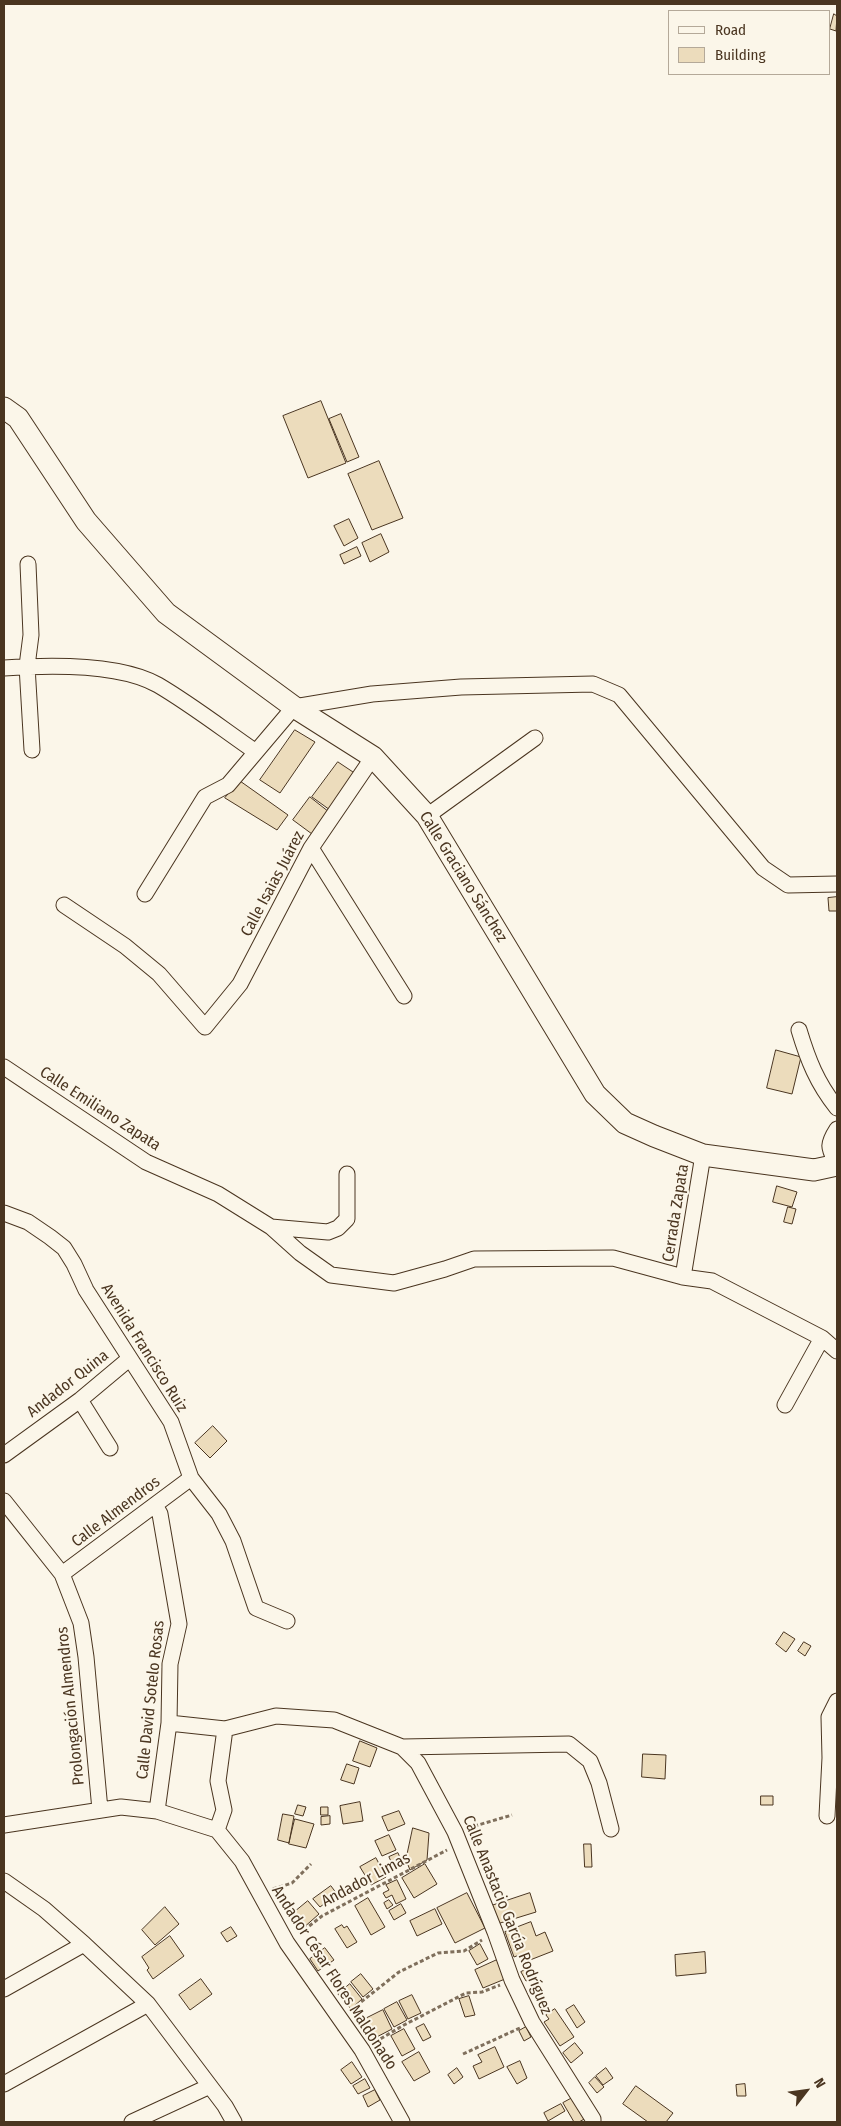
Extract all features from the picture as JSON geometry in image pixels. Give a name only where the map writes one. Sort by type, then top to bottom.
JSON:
[{"type":"street","name":"Calle Graciano Sánchez","points":[[4,408],[18,418],[86,521],[166,613],[294,707],[373,757],[427,816],[595,1094],[625,1123],[703,1155],[814,1170],[837,1165]]},
{"type":"street","points":[[28,564],[31,636],[27,666],[32,750]]},
{"type":"street","points":[[4,668],[27,666],[101,669],[139,678],[157,685],[256,752]]},
{"type":"street","points":[[146,894],[205,797],[228,784],[294,707],[372,694],[461,686],[593,684],[619,695],[763,868],[788,885],[837,884]]},
{"type":"street","points":[[427,816],[535,738]]},
{"type":"street","name":"Calle Isaias Juárez","points":[[64,905],[125,946],[159,974],[205,1026],[240,984],[310,848],[373,757]]},
{"type":"street","points":[[310,848],[404,996]]},
{"type":"street","points":[[799,1030],[809,1065],[825,1093],[837,1108]]},
{"type":"street","name":"Calle Emiliano Zapata","points":[[4,1067],[146,1162],[218,1194],[271,1227],[300,1253],[331,1274],[394,1283],[474,1259],[613,1258],[683,1277],[712,1281],[822,1338],[837,1351]]},
{"type":"street","points":[[837,1129],[829,1141],[830,1149],[837,1165]]},
{"type":"street","name":"Cerrada Zapata","points":[[683,1277],[703,1155]]},
{"type":"street","points":[[271,1227],[328,1232],[338,1228],[347,1219],[347,1174]]},
{"type":"street","name":"Avenida Francisco Ruiz","points":[[4,1213],[28,1222],[64,1248],[86,1290],[171,1422],[191,1478],[219,1514],[233,1541],[256,1608],[287,1621]]},
{"type":"street","points":[[785,1405],[822,1338]]},
{"type":"street","name":"Andador Quina","points":[[4,1455],[80,1400],[129,1359]]},
{"type":"street","points":[[80,1400],[110,1448]]},
{"type":"street","name":"Calle Almendros","points":[[62,1574],[191,1478]]},
{"type":"street","name":"Prolongación Almendros","points":[[4,1502],[62,1574],[81,1623],[86,1657],[100,1810]]},
{"type":"street","name":"Calle David Sotelo Rosas","points":[[155,1505],[160,1514],[179,1624],[170,1664],[169,1723],[157,1811]]},
{"type":"street","points":[[827,1816],[830,1758],[829,1717],[837,1701]]},
{"type":"street","points":[[169,1723],[225,1729],[276,1716],[334,1720],[402,1747],[569,1744],[590,1761],[599,1783],[611,1829]]},
{"type":"street","points":[[4,1825],[121,1807],[157,1811],[217,1830],[224,1810],[218,1781],[225,1729]]},
{"type":"street","name":"Calle Anastacio García Rodríguez","points":[[402,1747],[418,1763],[457,1838],[512,1980],[532,2022],[593,2119],[593,2122]]},
{"type":"street","name":"Andador César Flores Maldonado","points":[[217,1830],[242,1861],[287,1943],[362,2050],[402,2122]]},
{"type":"street","points":[[4,1880],[44,1909],[148,2004],[225,2106],[234,2122]]},
{"type":"street","points":[[4,1989],[84,1944]]},
{"type":"street","points":[[4,2084],[148,2004]]},
{"type":"street","points":[[132,2122],[210,2086]]},
{"type":"path","name":"Andador Limas","points":[[287,1943],[322,1916],[457,1838],[512,1815]]},
{"type":"path","points":[[259,1894],[292,1883],[311,1864]]},
{"type":"path","points":[[340,2018],[399,1972],[438,1953],[464,1951],[495,1932]]},
{"type":"path","points":[[362,2050],[404,2025],[466,1993],[482,1992],[512,1980]]},
{"type":"path","points":[[463,2054],[532,2022]]},
{"type":"building","points":[[834,14],[837,16],[836,31],[831,29]]},
{"type":"building","points":[[321,401],[346,463],[308,478],[283,416]]},
{"type":"building","points":[[341,414],[359,457],[347,462],[329,419]]},
{"type":"building","points":[[379,461],[403,518],[372,530],[348,474]]},
{"type":"building","points":[[349,519],[358,538],[344,546],[334,526]]},
{"type":"building","points":[[381,534],[389,552],[370,562],[362,543]]},
{"type":"building","points":[[357,547],[361,556],[344,564],[340,555]]},
{"type":"building","points":[[295,730],[315,742],[280,793],[260,780]]},
{"type":"building","points":[[338,762],[356,774],[330,810],[312,797]]},
{"type":"building","points":[[240,781],[288,815],[277,830],[225,798]]},
{"type":"building","points":[[310,797],[329,812],[312,834],[293,820]]},
{"type":"building","points":[[837,897],[837,911],[829,911],[828,898]]},
{"type":"building","points":[[776,1050],[801,1057],[792,1094],[767,1088]]},
{"type":"building","points":[[777,1186],[797,1192],[792,1207],[773,1202]]},
{"type":"building","points":[[788,1207],[796,1209],[792,1224],[784,1222]]},
{"type":"building","points":[[213,1426],[227,1441],[210,1458],[195,1443]]},
{"type":"building","points":[[784,1632],[795,1639],[786,1652],[776,1644]]},
{"type":"building","points":[[804,1642],[811,1646],[805,1656],[798,1651]]},
{"type":"building","points":[[360,1741],[377,1748],[370,1767],[353,1761]]},
{"type":"building","points":[[643,1754],[666,1755],[665,1779],[642,1777]]},
{"type":"building","points":[[347,1764],[359,1768],[354,1784],[341,1780]]},
{"type":"building","points":[[761,1796],[773,1796],[773,1805],[761,1805]]},
{"type":"building","points":[[360,1802],[363,1821],[343,1824],[340,1806]]},
{"type":"building","points":[[298,1805],[306,1807],[303,1816],[295,1814]]},
{"type":"building","points":[[321,1807],[328,1807],[328,1815],[321,1815]]},
{"type":"building","points":[[399,1811],[405,1824],[388,1831],[382,1817]]},
{"type":"building","points":[[283,1814],[294,1816],[289,1843],[278,1840]]},
{"type":"building","points":[[330,1816],[330,1824],[321,1825],[321,1817]]},
{"type":"building","points":[[295,1819],[314,1824],[306,1848],[289,1844]]},
{"type":"building","points":[[413,1828],[429,1833],[427,1860],[410,1870],[406,1860]]},
{"type":"building","points":[[389,1835],[396,1850],[382,1856],[375,1841]]},
{"type":"building","points":[[584,1844],[591,1844],[592,1867],[585,1867]]},
{"type":"building","points":[[398,1853],[403,1864],[394,1868],[389,1857]]},
{"type":"building","points":[[376,1858],[386,1877],[371,1885],[360,1867]]},
{"type":"building","points":[[425,1864],[437,1884],[414,1898],[402,1878]]},
{"type":"building","points":[[397,1880],[406,1899],[396,1904],[392,1895],[386,1898],[383,1893],[389,1890],[386,1885]]},
{"type":"building","points":[[331,1886],[337,1894],[320,1907],[313,1899]]},
{"type":"building","points":[[467,1893],[485,1928],[455,1943],[437,1908]]},
{"type":"building","points":[[530,1893],[536,1912],[497,1924],[491,1906]]},
{"type":"building","points":[[368,1898],[385,1927],[371,1935],[355,1906]]},
{"type":"building","points":[[389,1900],[393,1905],[387,1909],[384,1903]]},
{"type":"building","points":[[308,1901],[319,1914],[302,1929],[291,1915]]},
{"type":"building","points":[[401,1904],[406,1913],[394,1920],[389,1911]]},
{"type":"building","points":[[165,1907],[179,1924],[155,1945],[142,1930]]},
{"type":"building","points":[[435,1909],[442,1924],[417,1936],[410,1921]]},
{"type":"building","points":[[531,1922],[536,1936],[545,1932],[553,1951],[530,1960],[527,1952],[514,1957],[505,1932]]},
{"type":"building","points":[[342,1925],[344,1928],[347,1926],[357,1942],[347,1948],[335,1929]]},
{"type":"building","points":[[231,1927],[237,1936],[227,1942],[221,1933]]},
{"type":"building","points":[[170,1936],[184,1956],[153,1979],[142,1957]]},
{"type":"building","points":[[480,1944],[488,1959],[477,1965],[469,1951]]},
{"type":"building","points":[[325,1948],[334,1960],[318,1971],[310,1959]]},
{"type":"building","points":[[705,1952],[706,1973],[676,1976],[675,1955]]},
{"type":"building","points":[[497,1960],[505,1979],[483,1988],[475,1970]]},
{"type":"building","points":[[529,1968],[534,1977],[526,1981],[521,1972]]},
{"type":"building","points":[[361,1974],[373,1989],[363,1997],[351,1982]]},
{"type":"building","points":[[201,1979],[212,1994],[190,2010],[179,1995]]},
{"type":"building","points":[[350,1984],[362,1999],[351,2009],[338,1994]]},
{"type":"building","points":[[412,1995],[421,2013],[408,2019],[399,2001]]},
{"type":"building","points":[[469,1996],[475,2015],[465,2017],[459,1999]]},
{"type":"building","points":[[397,2002],[407,2020],[394,2027],[384,2009]]},
{"type":"building","points":[[574,2005],[585,2022],[577,2028],[566,2010]]},
{"type":"building","points":[[555,2009],[574,2037],[560,2046],[544,2022],[549,2019],[546,2015]]},
{"type":"building","points":[[383,2010],[392,2029],[369,2041],[359,2022]]},
{"type":"building","points":[[424,2024],[431,2037],[423,2041],[416,2028]]},
{"type":"building","points":[[526,2027],[531,2037],[524,2041],[519,2031]]},
{"type":"building","points":[[404,2029],[415,2049],[402,2056],[391,2036]]},
{"type":"building","points":[[575,2043],[583,2053],[571,2063],[563,2053]]},
{"type":"building","points":[[495,2047],[504,2067],[479,2079],[473,2066],[482,2062],[478,2055]]},
{"type":"building","points":[[419,2052],[430,2072],[414,2081],[402,2062]]},
{"type":"building","points":[[520,2061],[527,2078],[517,2084],[507,2067]]},
{"type":"building","points":[[352,2062],[362,2077],[351,2084],[341,2070]]},
{"type":"building","points":[[457,2068],[463,2077],[454,2084],[448,2075]]},
{"type":"building","points":[[606,2068],[613,2078],[603,2085],[596,2076]]},
{"type":"building","points":[[595,2077],[604,2087],[597,2093],[589,2083]]},
{"type":"building","points":[[365,2079],[370,2088],[358,2094],[353,2086]]},
{"type":"building","points":[[745,2084],[746,2096],[737,2096],[736,2085]]},
{"type":"building","points":[[636,2086],[673,2113],[666,2122],[648,2122],[623,2104]]},
{"type":"building","points":[[375,2090],[380,2100],[368,2107],[363,2096]]},
{"type":"building","points":[[574,2097],[586,2118],[579,2122],[574,2122],[563,2103]]},
{"type":"building","points":[[561,2104],[565,2111],[548,2121],[544,2113]]}]
